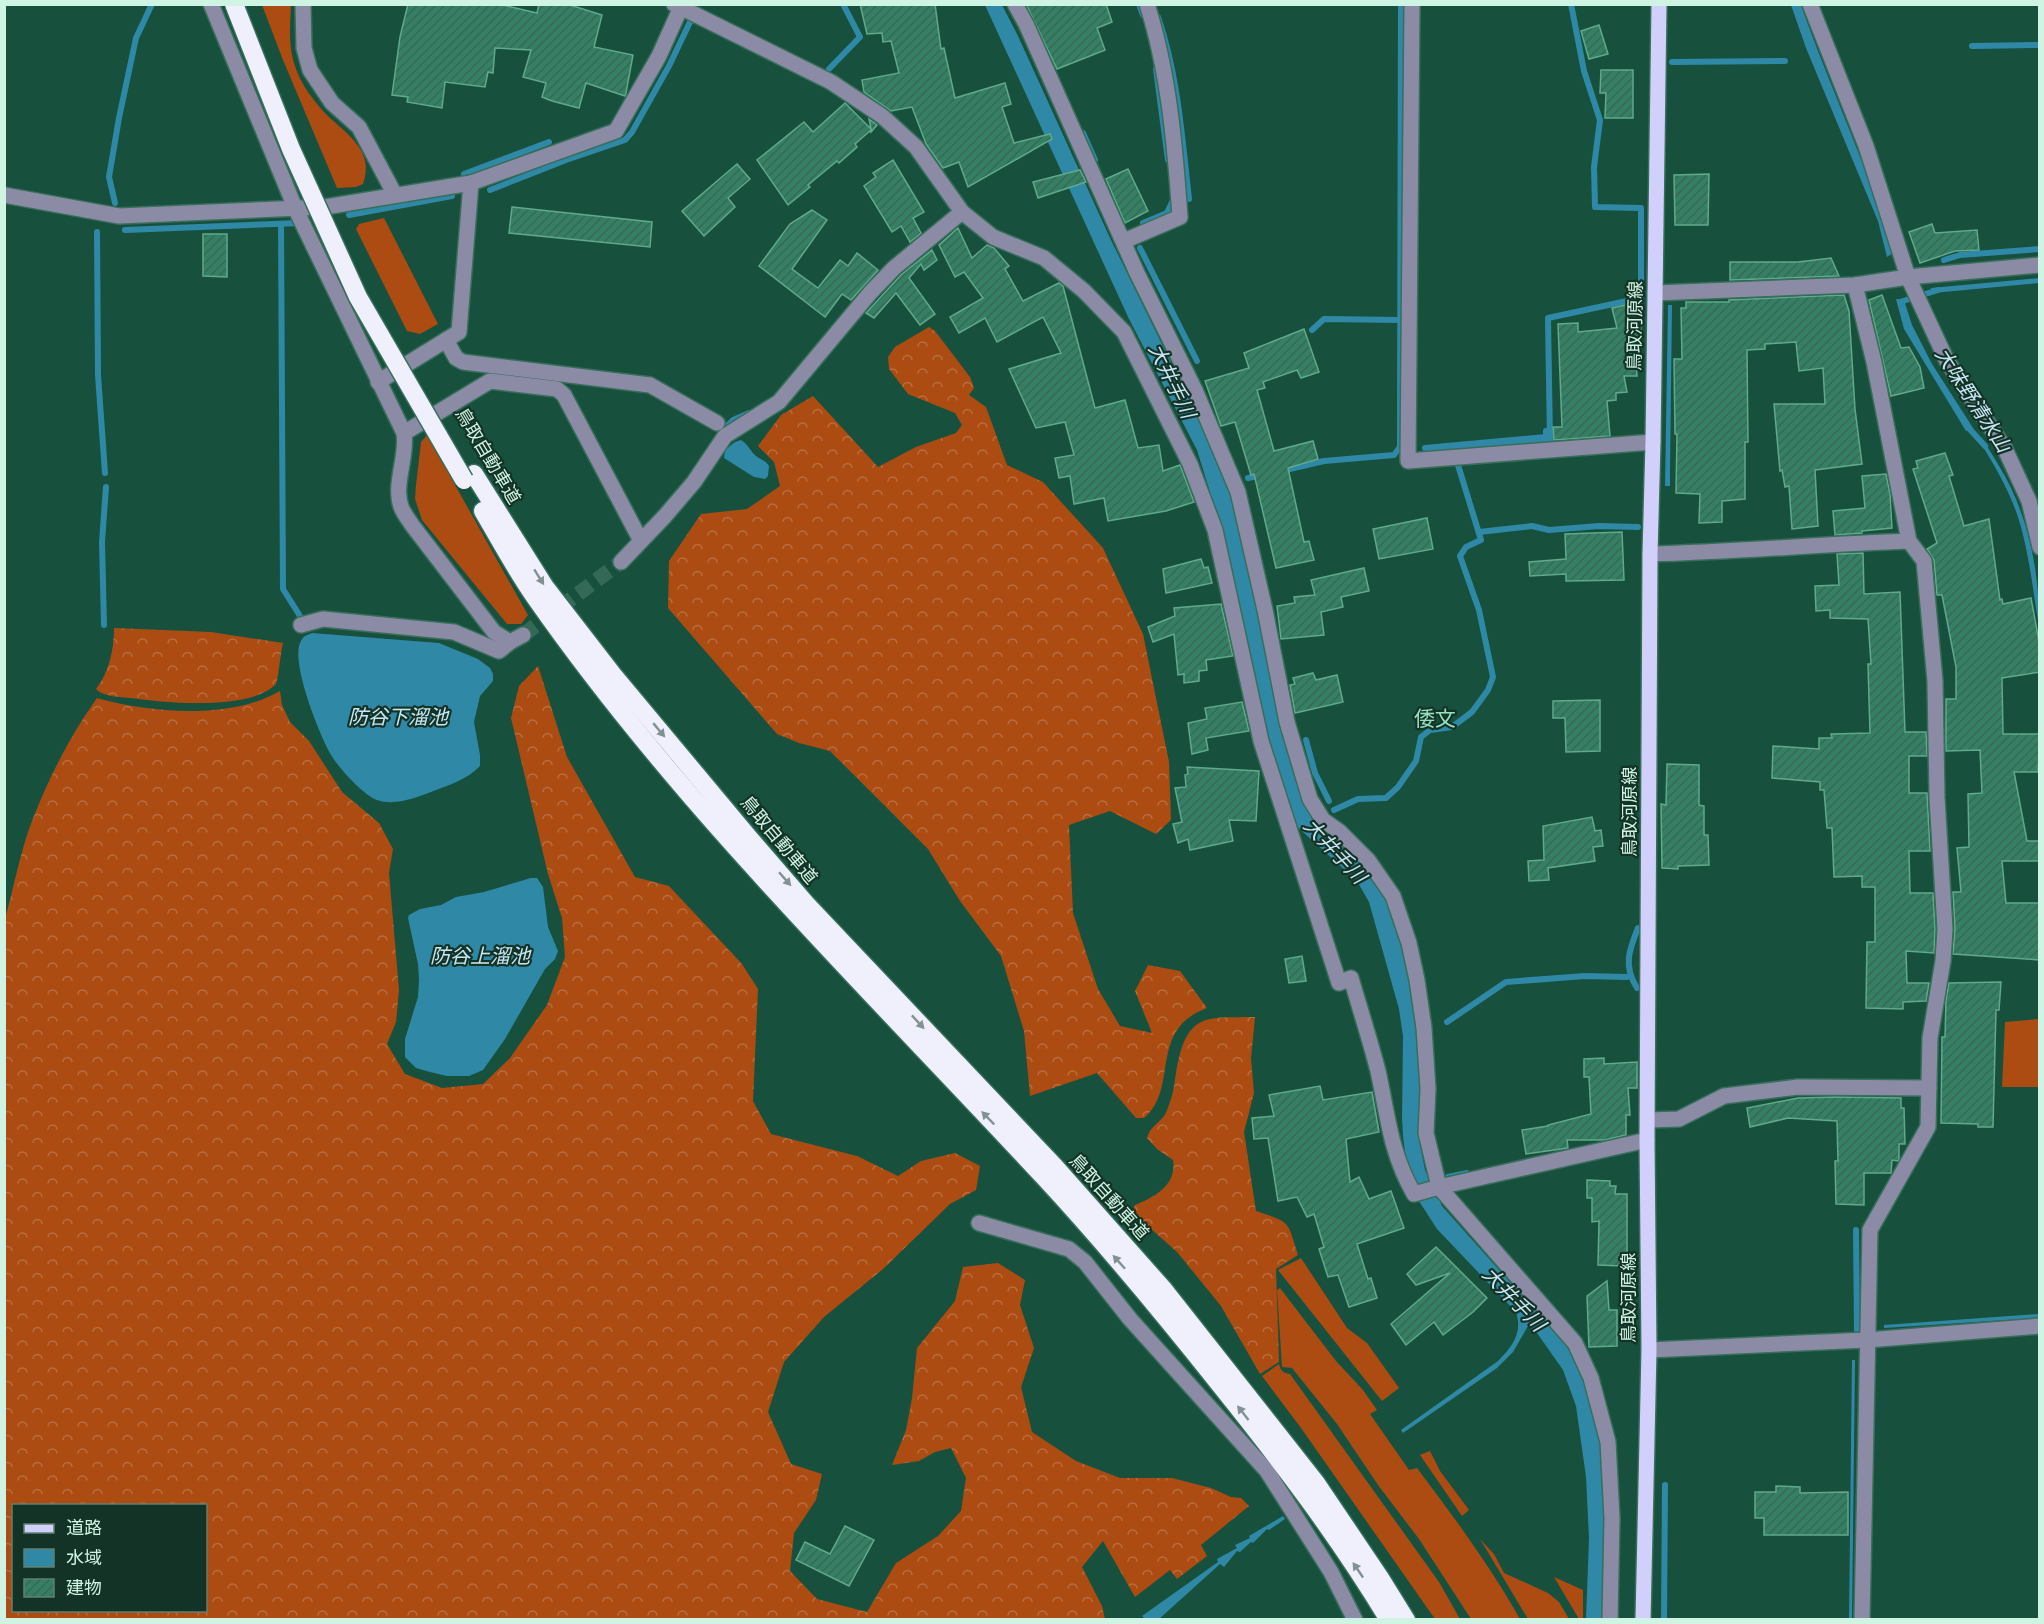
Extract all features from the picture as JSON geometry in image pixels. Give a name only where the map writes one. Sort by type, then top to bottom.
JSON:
[{"type":"highway","name":"鳥取自動車道","points":[[234,4],[291,149],[358,297],[469,477],[545,587],[613,675],[806,904],[1055,1167],[1164,1290],[1316,1483],[1406,1620]]},
{"type":"highway","name":"鳥取自動車道","points":[[246,4],[303,146],[369,291],[533,595],[599,684],[678,782],[881,1006],[1044,1178],[1151,1298],[1303,1490],[1368,1584],[1389,1620]]},
{"type":"main road","name":"鳥取河原線","points":[[1643,1620],[1649,1350],[1647,1140],[1649,1120],[1650,554],[1659,4]]},
{"type":"street","points":[[211,4],[296,210],[404,433],[406,445],[399,491],[401,508],[494,632],[516,638],[499,651],[454,632],[323,619],[301,625]]},
{"type":"street","points":[[303,4],[304,48],[310,70],[332,103],[359,127],[395,195]]},
{"type":"street","points":[[1015,4],[1137,273],[1195,390],[1238,492],[1265,610],[1287,722],[1310,799],[1323,820],[1340,832],[1368,860],[1392,896],[1409,943],[1418,980],[1424,1028],[1428,1089],[1426,1133],[1438,1187],[1575,1342],[1591,1378],[1608,1442],[1612,1518],[1610,1620]]},
{"type":"street","points":[[1124,241],[1180,217],[1176,162],[1165,77],[1157,36],[1147,4]]},
{"type":"street","points":[[1412,4],[1408,461],[1653,442]]},
{"type":"street","points":[[1809,4],[1866,146],[1908,277],[1947,361],[2005,449],[2029,501],[2040,547]]},
{"type":"street","points":[[4,195],[119,216],[296,210],[348,204],[471,183],[616,131],[659,56],[678,6],[831,82],[882,116],[916,147],[962,212],[993,237],[1044,258],[1084,291],[1124,332],[1190,464],[1215,530],[1261,741],[1339,983],[1351,978],[1378,1071],[1389,1132],[1405,1178],[1414,1194],[1647,1140]]},
{"type":"street","points":[[378,382],[459,332],[471,183]]},
{"type":"street","points":[[621,562],[694,482],[725,436],[779,402],[870,293],[894,268],[962,212]]},
{"type":"street","points":[[1655,293],[1855,285],[1908,277],[2040,265]]},
{"type":"street","points":[[1855,285],[1874,362],[1909,541],[1924,561],[1935,681],[1937,798],[1945,929],[1943,961],[1930,1038],[1928,1127],[1870,1230],[1862,1620]]},
{"type":"street","points":[[446,340],[456,358],[463,362],[650,385],[717,423]]},
{"type":"street","points":[[404,433],[490,381],[557,389],[564,395],[641,541]]},
{"type":"street","points":[[1650,554],[1719,552],[1812,544],[1909,541]]},
{"type":"street","points":[[1649,1120],[1679,1119],[1724,1096],[1797,1087],[1929,1088]]},
{"type":"street","points":[[979,1223],[1069,1249],[1085,1262],[1130,1318],[1268,1471],[1331,1572],[1354,1620]]},
{"type":"street","points":[[1649,1350],[1866,1340],[2040,1326]]},
{"type":"green space","points":[[262,5],[291,5],[291,45],[298,75],[324,112],[356,142],[365,161],[366,172],[363,184],[356,187],[337,188]]},
{"type":"green space","points":[[384,218],[438,324],[420,334],[407,331],[356,229],[359,224]]},
{"type":"green space","points":[[929,327],[935,331],[970,377],[974,388],[969,395],[986,407],[1007,465],[1043,482],[1103,548],[1143,634],[1169,762],[1171,820],[1156,834],[1110,811],[1069,825],[1073,913],[1098,989],[1120,1026],[1152,1033],[1135,991],[1148,965],[1180,971],[1207,1008],[1189,1018],[1177,1030],[1166,1060],[1161,1091],[1155,1106],[1144,1118],[1136,1118],[1097,1073],[1030,1096],[1024,1031],[1001,956],[960,901],[928,849],[830,751],[799,743],[777,734],[668,608],[669,561],[701,514],[747,509],[780,486],[774,462],[758,446],[781,415],[813,396],[878,467],[916,447],[956,433],[962,425],[955,413],[908,394],[889,369],[888,357],[895,347]]},
{"type":"green space","points":[[427,435],[528,615],[521,624],[507,624],[422,520],[415,499],[421,442]]},
{"type":"green space","points":[[114,628],[211,632],[283,643],[277,682],[264,693],[228,702],[185,703],[108,695],[96,689],[110,660]]},
{"type":"green space","points":[[538,666],[567,757],[635,877],[669,886],[742,964],[758,989],[753,1101],[771,1134],[857,1156],[898,1176],[921,1161],[955,1153],[980,1166],[976,1190],[950,1204],[883,1269],[824,1317],[784,1362],[768,1412],[791,1464],[822,1474],[816,1500],[794,1533],[790,1571],[817,1599],[867,1612],[896,1563],[938,1536],[961,1511],[966,1478],[951,1448],[935,1452],[919,1461],[892,1465],[906,1430],[917,1348],[955,1301],[963,1267],[998,1263],[1025,1280],[1020,1305],[1034,1348],[1021,1387],[1032,1432],[1076,1461],[1120,1478],[1172,1478],[1211,1488],[1231,1497],[1241,1498],[1249,1506],[1201,1545],[1207,1556],[1177,1579],[1170,1570],[1135,1597],[1103,1541],[1082,1567],[1102,1606],[1105,1619],[5,1619],[5,919],[32,821],[69,742],[97,698],[141,707],[190,711],[238,706],[280,691],[282,705],[290,722],[309,741],[342,792],[379,823],[393,849],[389,873],[399,990],[396,1022],[387,1044],[405,1074],[442,1088],[483,1084],[510,1058],[547,1005],[565,957],[562,918],[548,874],[511,718],[519,686]]},
{"type":"green space","points":[[1255,1017],[1251,1058],[1254,1093],[1244,1132],[1256,1211],[1286,1224],[1298,1255],[1276,1269],[1279,1362],[1260,1374],[1221,1306],[1177,1252],[1132,1212],[1135,1205],[1163,1189],[1172,1176],[1173,1160],[1157,1149],[1147,1138],[1167,1110],[1178,1062],[1188,1034],[1204,1021],[1214,1018]]},
{"type":"green space","points":[[2039,1019],[2039,1087],[2002,1087],[2005,1022]]},
{"type":"green space","points":[[1301,1258],[1347,1328],[1367,1343],[1399,1388],[1382,1401],[1278,1270]]},
{"type":"green space","points":[[1280,1288],[1336,1361],[1363,1390],[1377,1410],[1370,1414],[1409,1470],[1417,1468],[1484,1561],[1520,1619],[1471,1619],[1419,1539],[1378,1485],[1337,1424],[1292,1368],[1282,1367],[1277,1290]]},
{"type":"green space","points":[[1279,1364],[1283,1371],[1290,1374],[1439,1582],[1460,1619],[1435,1619],[1262,1376]]},
{"type":"green space","points":[[1430,1451],[1440,1471],[1469,1510],[1462,1516],[1420,1455]]},
{"type":"green space","points":[[1480,1539],[1494,1554],[1504,1573],[1548,1593],[1559,1602],[1569,1619],[1528,1619]]},
{"type":"green space","points":[[1554,1577],[1583,1590],[1583,1619],[1579,1619]]},
{"type":"water","name":"大井手川","points":[[985,5],[1002,5],[1018,36],[1110,238],[1220,463],[1242,533],[1266,636],[1286,748],[1306,807],[1330,835],[1375,877],[1390,907],[1404,954],[1416,1017],[1419,1139],[1425,1170],[1442,1206],[1566,1345],[1587,1380],[1601,1445],[1606,1489],[1605,1619],[1586,1619],[1589,1538],[1586,1477],[1576,1406],[1563,1370],[1537,1333],[1528,1326],[1513,1352],[1497,1368],[1403,1433],[1401,1430],[1498,1361],[1515,1339],[1518,1327],[1516,1312],[1437,1229],[1417,1198],[1407,1167],[1403,1136],[1403,1036],[1399,1009],[1369,902],[1357,881],[1293,823],[1263,729],[1219,521],[1197,450],[1129,319]]},
{"type":"water","points":[[1791,5],[1801,5],[1861,159],[1893,253],[1887,257],[1878,221],[1806,48]]},
{"type":"water","points":[[2039,278],[2039,283],[1933,293],[1931,288]]},
{"type":"water","points":[[1896,299],[1904,300],[1912,325],[1932,364],[1973,428],[1966,431],[1904,329]]},
{"type":"water","points":[[1668,305],[1672,305],[1670,486],[1665,486]]},
{"type":"water","points":[[741,440],[769,466],[768,476],[765,479],[754,477],[724,458],[725,450]]},
{"type":"water","points":[[1983,440],[2008,482],[2024,521],[2036,573],[2039,627],[2022,530],[2001,478],[1980,442]]},
{"type":"water","name":"防谷下溜池","points":[[312,633],[439,643],[478,659],[490,668],[493,681],[480,696],[474,722],[480,766],[457,782],[405,800],[384,802],[365,793],[345,774],[331,755],[307,698],[298,651],[303,638]]},
{"type":"water","name":"防谷上溜池","points":[[537,878],[543,887],[548,927],[558,951],[555,959],[545,969],[505,1039],[483,1070],[469,1076],[447,1076],[416,1068],[405,1057],[405,1039],[418,997],[419,980],[409,915],[420,909],[441,905],[456,897],[484,892]]},
{"type":"water","points":[[2039,1314],[2039,1318],[1884,1328],[1884,1325]]},
{"type":"water","points":[[1852,1360],[1855,1360],[1852,1619],[1849,1620]]},
{"type":"water","points":[[1283,1516],[1285,1519],[1269,1530],[1267,1529],[1240,1552],[1237,1551],[1224,1567],[1220,1564],[1159,1619],[1145,1619],[1142,1616],[1218,1562],[1217,1559],[1237,1548],[1235,1545]]},
{"type":"building","points":[[408,4],[498,4],[537,13],[539,4],[567,4],[602,15],[594,47],[633,55],[625,96],[586,83],[579,108],[552,101],[542,97],[546,83],[523,77],[531,50],[495,48],[493,73],[488,72],[485,87],[445,82],[442,108],[407,102],[408,97],[392,95],[400,37]]},
{"type":"building","points":[[860,4],[935,4],[941,49],[944,48],[955,98],[1005,83],[1011,104],[1002,107],[1014,143],[1050,134],[1052,139],[968,187],[959,162],[943,168],[926,144],[912,107],[891,111],[864,92],[862,80],[899,73],[891,41],[883,42],[882,33],[867,34]]},
{"type":"building","points":[[1026,4],[1106,4],[1112,22],[1097,28],[1105,50],[1057,69]]},
{"type":"building","points":[[1599,25],[1608,54],[1589,59],[1581,31]]},
{"type":"building","points":[[1601,70],[1633,70],[1633,118],[1605,118],[1606,93],[1600,93]]},
{"type":"building","points":[[845,103],[871,129],[869,119],[877,125],[855,144],[857,147],[808,185],[810,187],[788,205],[757,160],[804,122],[813,132]]},
{"type":"building","points":[[893,160],[924,212],[913,218],[921,233],[910,242],[901,226],[892,232],[864,186],[876,177],[873,173]]},
{"type":"building","points":[[737,164],[750,179],[728,198],[735,207],[704,236],[682,211]]},
{"type":"building","points":[[1128,169],[1148,211],[1125,223],[1106,179]]},
{"type":"building","points":[[1080,170],[1086,182],[1038,198],[1033,182]]},
{"type":"building","points":[[1709,174],[1708,225],[1675,225],[1674,175]]},
{"type":"building","points":[[512,207],[652,222],[650,247],[509,233]]},
{"type":"building","points":[[812,210],[827,220],[792,269],[818,288],[840,260],[848,266],[857,253],[878,270],[851,300],[842,294],[825,317],[759,266],[790,224]]},
{"type":"building","points":[[1932,224],[1935,233],[1977,230],[1979,250],[1955,251],[1920,263],[1909,232]]},
{"type":"building","points":[[958,228],[972,258],[987,245],[994,248],[1009,266],[1005,269],[1023,301],[1059,283],[1063,286],[1095,408],[1125,400],[1138,448],[1159,445],[1163,471],[1180,465],[1194,502],[1166,511],[1108,521],[1104,498],[1074,504],[1070,476],[1059,478],[1055,458],[1074,455],[1065,422],[1036,428],[1009,369],[1061,353],[1043,317],[997,342],[985,318],[959,333],[950,317],[983,298],[964,272],[955,277],[939,245]]},
{"type":"building","points":[[203,234],[227,234],[227,277],[203,276]]},
{"type":"building","points":[[932,250],[937,260],[924,270],[921,264],[909,278],[935,314],[920,325],[896,293],[874,318],[866,313],[901,275]]},
{"type":"building","points":[[1831,258],[1839,276],[1730,280],[1730,262],[1798,262]]},
{"type":"building","points":[[1844,295],[1849,311],[1855,409],[1862,464],[1815,470],[1818,526],[1792,529],[1789,486],[1785,487],[1782,470],[1780,471],[1774,404],[1825,404],[1823,368],[1799,371],[1796,342],[1765,344],[1765,349],[1747,350],[1748,442],[1745,442],[1745,499],[1722,501],[1722,522],[1699,523],[1700,494],[1676,493],[1677,434],[1675,434],[1674,359],[1682,359],[1681,308],[1686,308],[1686,302],[1729,302],[1729,300]]},
{"type":"building","points":[[1882,295],[1901,348],[1909,347],[1920,367],[1924,388],[1891,396],[1869,300]]},
{"type":"building","points":[[1639,302],[1643,320],[1641,320],[1640,363],[1636,364],[1637,376],[1624,376],[1627,392],[1616,393],[1616,400],[1607,401],[1610,436],[1554,440],[1553,427],[1562,427],[1558,324],[1578,323],[1578,332],[1617,328],[1612,308]]},
{"type":"building","points":[[1304,329],[1319,372],[1301,378],[1297,370],[1263,382],[1265,388],[1257,390],[1274,451],[1313,441],[1318,459],[1288,468],[1304,542],[1309,541],[1314,560],[1276,568],[1254,474],[1251,475],[1235,422],[1221,426],[1205,381],[1249,368],[1244,353]]},
{"type":"building","points":[[1945,453],[1953,475],[1949,476],[1964,526],[1989,519],[2000,600],[2002,599],[2003,604],[2031,598],[2040,647],[2040,672],[2002,678],[2003,734],[2040,734],[2038,772],[2014,772],[2027,841],[2039,841],[2039,861],[2002,861],[2006,903],[2040,903],[2040,960],[1953,954],[1955,929],[1953,892],[1961,892],[1957,848],[1969,847],[1968,794],[1982,793],[1980,750],[1946,751],[1946,699],[1956,699],[1956,667],[1942,595],[1937,595],[1934,560],[1927,549],[1937,543],[1913,469],[1918,468],[1916,461]]},
{"type":"building","points":[[1886,474],[1892,528],[1835,535],[1833,511],[1865,508],[1862,476]]},
{"type":"building","points":[[1427,518],[1433,549],[1379,559],[1373,529]]},
{"type":"building","points":[[1622,532],[1624,580],[1566,581],[1566,574],[1530,576],[1529,562],[1566,559],[1565,534]]},
{"type":"building","points":[[1863,553],[1864,594],[1900,592],[1905,732],[1926,732],[1927,756],[1909,756],[1909,793],[1927,793],[1930,851],[1909,851],[1910,893],[1933,893],[1934,953],[1906,951],[1907,983],[1929,983],[1926,1001],[1903,1002],[1903,1009],[1866,1008],[1867,942],[1875,942],[1875,887],[1862,887],[1862,876],[1834,877],[1832,828],[1827,828],[1824,790],[1820,790],[1820,782],[1772,778],[1773,746],[1819,749],[1819,738],[1832,738],[1831,734],[1870,733],[1868,664],[1871,664],[1868,619],[1830,618],[1830,610],[1816,611],[1815,586],[1839,585],[1837,554]]},
{"type":"building","points":[[1201,559],[1204,568],[1208,567],[1212,583],[1166,593],[1163,569]]},
{"type":"building","points":[[1364,568],[1369,591],[1341,597],[1343,607],[1321,612],[1324,635],[1281,639],[1277,606],[1295,603],[1294,597],[1315,595],[1311,580]]},
{"type":"building","points":[[1221,604],[1233,656],[1206,660],[1207,670],[1199,671],[1199,681],[1184,683],[1184,674],[1178,675],[1174,634],[1153,642],[1148,627],[1175,616],[1174,608]]},
{"type":"building","points":[[1313,673],[1316,680],[1337,675],[1343,702],[1295,713],[1290,685],[1295,684],[1293,678]]},
{"type":"building","points":[[1600,700],[1600,751],[1566,752],[1565,718],[1553,718],[1553,701]]},
{"type":"building","points":[[1242,702],[1249,731],[1206,738],[1208,750],[1192,754],[1188,723],[1207,719],[1205,708]]},
{"type":"building","points":[[1667,764],[1699,765],[1699,805],[1704,806],[1704,835],[1708,835],[1709,865],[1678,866],[1678,869],[1662,868],[1661,804],[1666,805]]},
{"type":"building","points":[[1187,767],[1259,771],[1256,821],[1229,820],[1233,841],[1190,850],[1188,839],[1178,843],[1173,824],[1182,822],[1175,788],[1186,787]]},
{"type":"building","points":[[1592,817],[1595,831],[1601,830],[1603,846],[1593,847],[1595,861],[1548,868],[1549,880],[1529,881],[1528,861],[1544,860],[1543,826]]},
{"type":"building","points":[[1302,956],[1306,981],[1289,983],[1285,959]]},
{"type":"building","points":[[2001,982],[1999,1010],[1996,1010],[1993,1127],[1978,1127],[1978,1124],[1941,1123],[1942,1037],[1945,1037],[1949,983]]},
{"type":"building","points":[[1604,1058],[1604,1064],[1637,1062],[1637,1088],[1628,1088],[1630,1115],[1626,1115],[1626,1135],[1605,1140],[1567,1140],[1568,1148],[1526,1154],[1522,1130],[1548,1126],[1591,1114],[1589,1077],[1584,1077],[1584,1059]]},
{"type":"building","points":[[1320,1086],[1323,1100],[1372,1092],[1379,1132],[1346,1139],[1350,1182],[1359,1177],[1369,1199],[1391,1191],[1404,1228],[1357,1244],[1368,1279],[1371,1278],[1377,1298],[1349,1307],[1338,1275],[1328,1277],[1319,1249],[1324,1247],[1314,1214],[1307,1217],[1297,1197],[1278,1201],[1268,1138],[1254,1139],[1252,1118],[1274,1116],[1269,1095]]},
{"type":"building","points":[[1798,1098],[1901,1098],[1901,1108],[1904,1108],[1905,1144],[1899,1144],[1899,1159],[1898,1161],[1892,1160],[1891,1173],[1864,1173],[1864,1205],[1836,1204],[1837,1121],[1788,1118],[1750,1127],[1747,1108]]},
{"type":"building","points":[[1587,1180],[1610,1181],[1610,1186],[1616,1186],[1615,1194],[1627,1194],[1627,1263],[1623,1263],[1623,1266],[1598,1265],[1599,1221],[1592,1222],[1592,1198],[1587,1198]]},
{"type":"building","points":[[1436,1247],[1487,1298],[1443,1335],[1434,1322],[1406,1345],[1391,1324],[1450,1273],[1416,1285],[1407,1274]]},
{"type":"building","points":[[1607,1281],[1609,1310],[1617,1310],[1617,1346],[1589,1347],[1587,1296]]},
{"type":"building","points":[[1776,1486],[1800,1487],[1800,1493],[1848,1492],[1848,1535],[1764,1535],[1764,1518],[1755,1518],[1755,1492],[1776,1492]]},
{"type":"building","points":[[845,1526],[874,1540],[849,1586],[796,1560],[805,1542],[830,1554]]},
{"type":"waterway","points":[[115,203],[109,177],[119,118],[136,38],[152,4]]},
{"type":"waterway","points":[[829,69],[860,37],[843,4]]},
{"type":"waterway","points":[[1139,4],[1143,15]]},
{"type":"waterway","points":[[1281,471],[1324,461],[1394,455],[1400,447],[1401,4]]},
{"type":"waterway","points":[[1429,452],[1550,441],[1548,318],[1641,298],[1641,208],[1595,207],[1594,167],[1600,120],[1584,71],[1571,4]]},
{"type":"waterway","points":[[1158,17],[1175,84],[1189,199]]},
{"type":"waterway","points":[[490,190],[625,140],[632,132],[669,66],[690,22]]},
{"type":"waterway","points":[[1972,46],[2040,45]]},
{"type":"waterway","points":[[1672,62],[1785,61]]},
{"type":"waterway","points":[[1156,69],[1168,160]]},
{"type":"waterway","points":[[1083,133],[1095,160]]},
{"type":"waterway","points":[[464,174],[549,142]]},
{"type":"waterway","points":[[349,215],[452,196]]},
{"type":"waterway","points":[[1143,223],[1167,213],[1173,200]]},
{"type":"waterway","points":[[125,230],[300,223]]},
{"type":"waterway","points":[[281,224],[283,589],[300,616]]},
{"type":"waterway","points":[[97,232],[98,375],[105,473]]},
{"type":"waterway","points":[[1140,248],[1197,361]]},
{"type":"waterway","points":[[1944,260],[1960,255],[2040,249]]},
{"type":"waterway","name":"大味野清水山","points":[[1901,305],[1900,302],[1938,290]]},
{"type":"waterway","points":[[1312,330],[1324,319],[1400,320]]},
{"type":"waterway","points":[[725,428],[733,420],[749,413]]},
{"type":"waterway","name":"大味野清水山","points":[[1966,425],[1985,446]]},
{"type":"waterway","points":[[1425,448],[1546,437],[1546,431]]},
{"type":"waterway","points":[[1334,810],[1358,799],[1386,798],[1398,787],[1416,761],[1421,737],[1430,730],[1452,727],[1472,712],[1488,690],[1493,677],[1479,610],[1460,556],[1466,547],[1481,540],[1458,465]]},
{"type":"waterway","points":[[1248,478],[1262,475]]},
{"type":"waterway","points":[[104,625],[102,542],[106,487]]},
{"type":"waterway","points":[[1479,532],[1532,526],[1549,530],[1599,526],[1638,527]]},
{"type":"waterway","points":[[1306,740],[1315,773],[1329,801]]},
{"type":"waterway","points":[[1637,988],[1630,972],[1629,958],[1638,928]]},
{"type":"waterway","points":[[1447,1022],[1506,982],[1585,976],[1627,977]]},
{"type":"waterway","points":[[1448,1177],[1467,1173]]},
{"type":"waterway","points":[[1856,1230],[1857,1330]]},
{"type":"waterway","points":[[1664,1620],[1665,1485]]},
{"type":"tunnel","points":[[523,635],[621,562]]},
{"type":"district","name":"倭文","points":[[1435,719]]}]
